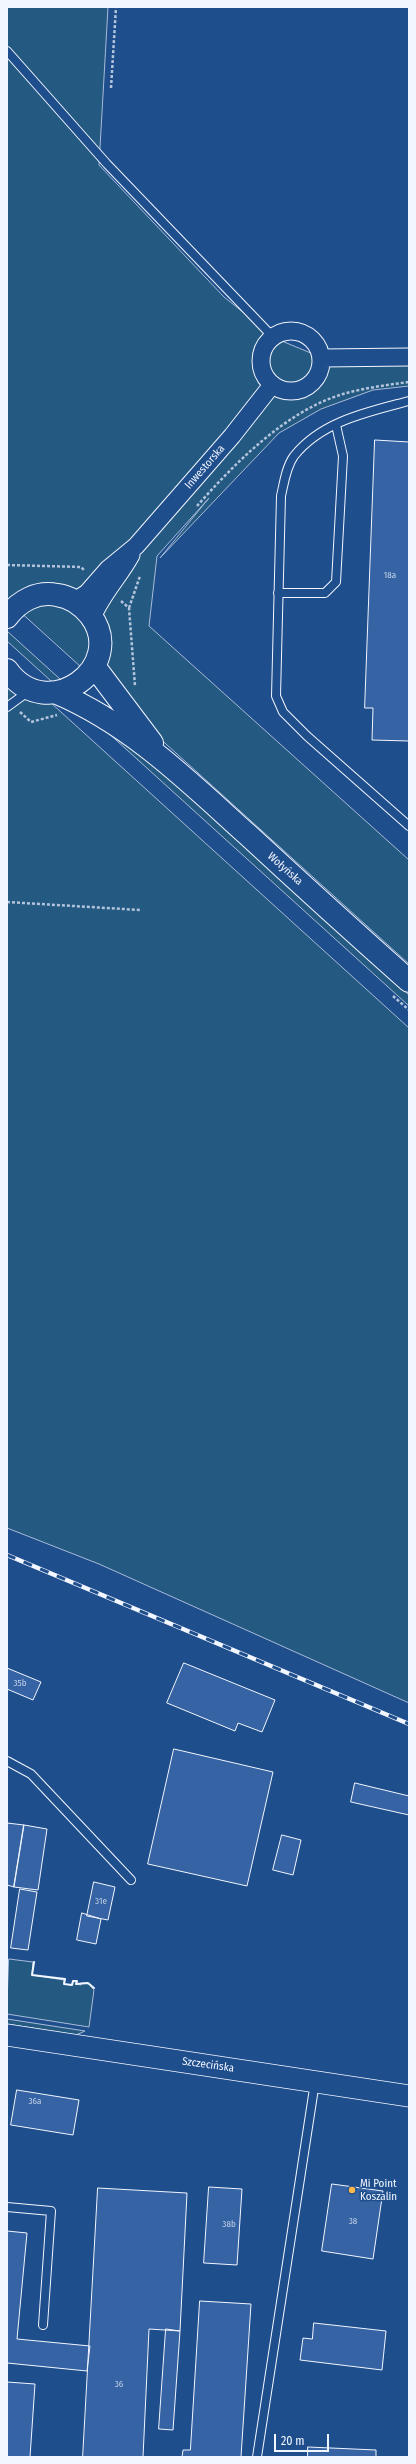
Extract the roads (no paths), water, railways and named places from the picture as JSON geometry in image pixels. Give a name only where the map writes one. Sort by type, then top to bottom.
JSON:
[{"type":"main road","points":[[7,590],[27,599]]},
{"type":"main road","points":[[7,617],[27,599],[51,594],[75,601],[92,618],[99,642],[94,666],[79,684],[58,693],[46,694],[31,690],[15,680],[7,671]]},
{"type":"main road","name":"Wołyńska","points":[[94,666],[162,757]]},
{"type":"main road","name":"Wołyńska","points":[[58,693],[78,702],[108,720],[162,757],[409,982]]},
{"type":"street","points":[[291,331],[300,332],[315,342],[322,358],[318,376],[306,388],[289,392],[272,385],[264,374],[261,360],[264,347],[273,336],[291,331]]},
{"type":"street","points":[[322,358],[409,357]]},
{"type":"street","name":"Inwestorska","points":[[75,601],[87,593],[108,569],[136,546],[232,436],[272,385]]},
{"type":"street","name":"Inwestorska","points":[[92,618],[98,603],[118,577],[136,546]]},
{"type":"street","name":"Szczecińska","points":[[7,2035],[409,2096]]},
{"type":"lane","points":[[7,51],[107,164],[273,336]]},
{"type":"lane","points":[[409,401],[351,416],[318,435],[294,456],[286,472],[281,496],[276,696],[283,712],[306,736],[409,826]]},
{"type":"lane","points":[[278,593],[325,593],[336,582],[343,456],[336,425]]},
{"type":"lane","points":[[9,706],[31,690]]},
{"type":"lane","points":[[7,1761],[31,1774],[131,1880]]},
{"type":"lane","points":[[257,2457],[315,2081]]},
{"type":"lane","points":[[7,2207],[51,2211],[43,2325]]},
{"type":"railway","points":[[7,1555],[409,1724]]},
{"type":"place","name":"Mi Point Koszalin","points":[[352,2190]]}]
